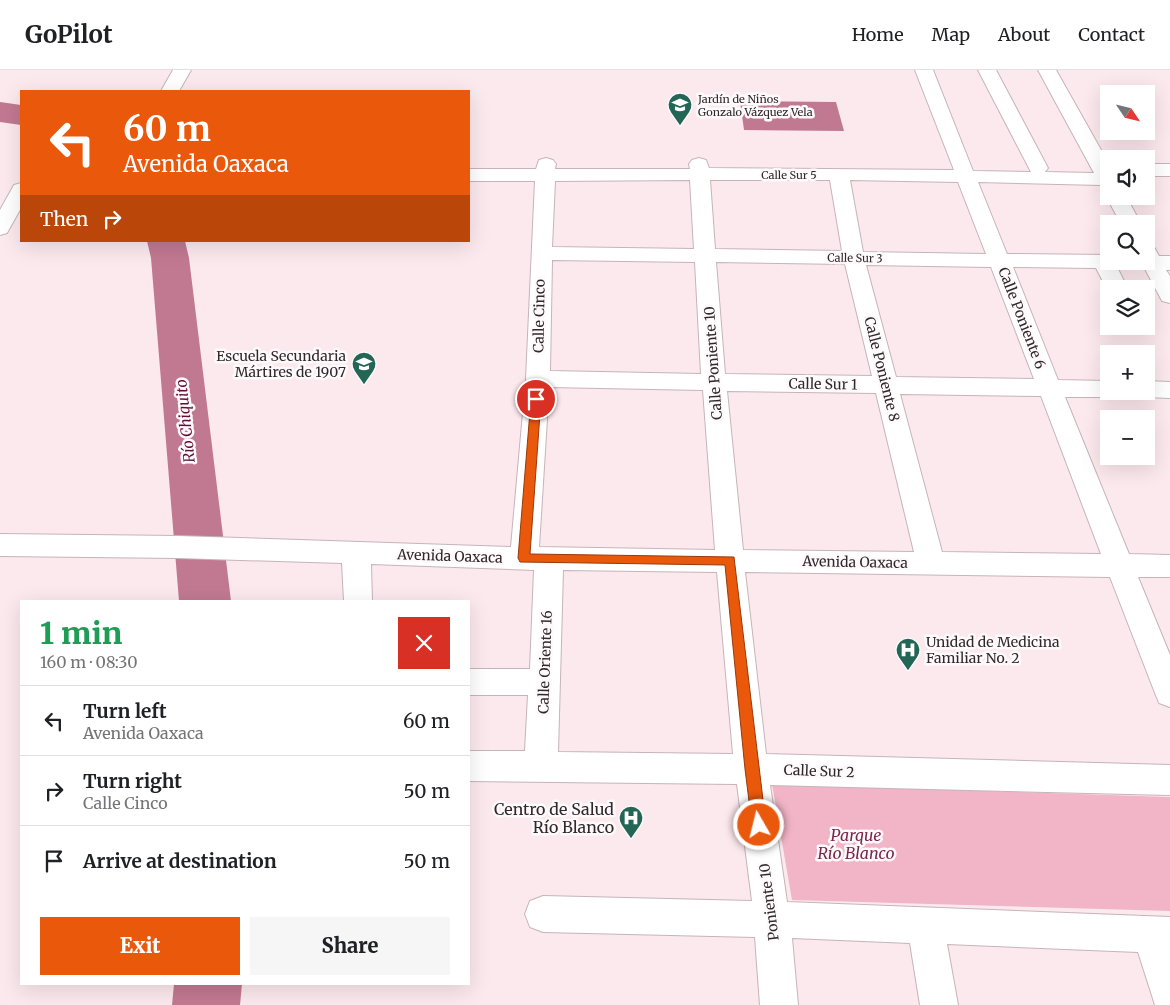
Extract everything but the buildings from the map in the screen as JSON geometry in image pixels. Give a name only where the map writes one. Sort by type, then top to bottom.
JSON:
[{"type":"street","points":[[171,90],[182,70]]},
{"type":"street","name":"Calle Poniente 6","points":[[924,70],[1170,693]]},
{"type":"street","points":[[987,70],[1038,168]]},
{"type":"street","points":[[1047,70],[1100,163]]},
{"type":"street","name":"Calle Sur 5","points":[[470,164],[545,169],[963,172],[1100,179]]},
{"type":"street","name":"Calle Sur 5","points":[[700,169],[839,174],[963,172],[1038,168],[1100,178]]},
{"type":"street","name":"Calle Sur 5","points":[[470,175],[545,169]]},
{"type":"street","name":"Calle Cinco","points":[[537,559],[538,379],[545,169]]},
{"type":"street","name":"Calle Poniente 10","points":[[700,169],[714,382],[730,561]]},
{"type":"street","points":[[1155,170],[1170,170]]},
{"type":"street","name":"Calle Poniente 8","points":[[839,174],[854,258],[931,563]]},
{"type":"street","points":[[1155,179],[1170,179]]},
{"type":"street","points":[[0,183],[20,182]]},
{"type":"street","points":[[0,229],[20,191]]},
{"type":"street","name":"Calle Sur 3","points":[[541,253],[1100,262]]},
{"type":"street","points":[[1156,259],[1170,296]]},
{"type":"street","name":"Calle Sur 1","points":[[538,379],[1100,389]]},
{"type":"street","points":[[1155,390],[1170,390]]},
{"type":"street","name":"Avenida Oaxaca","points":[[0,545],[234,549],[537,559],[1170,566]]},
{"type":"street","points":[[356,553],[358,600]]},
{"type":"street","name":"Calle Oriente 16","points":[[537,559],[544,682],[541,765]]},
{"type":"street","name":"Poniente 10","points":[[730,561],[751,769],[772,919],[779,1005]]},
{"type":"street","points":[[470,682],[544,682]]},
{"type":"street","name":"Calle Sur 2","points":[[470,766],[541,765],[751,769],[1170,780]]},
{"type":"street","points":[[543,914],[772,919],[1160,935],[1170,995]]},
{"type":"street","points":[[925,925],[939,1005]]},
{"type":"green space","name":"Parque Río Blanco","points":[[772,784],[1170,797],[1170,911],[792,900]]},
{"type":"shaded area","points":[[740,101],[836,102],[844,131],[744,130]]},
{"type":"waterway","name":"Río Chiquito","points":[[0,112],[20,115]]},
{"type":"waterway","name":"Río Chiquito","points":[[166,242],[170,258],[205,600]]},
{"type":"waterway","name":"Río Chiquito","points":[[206,1005],[208,985]]},
{"type":"place","name":"Jardín de Niños Gonzalo Vázquez Vela","points":[[680,126]]},
{"type":"place","name":"Escuela Secundaria Mártires de 1907","points":[[364,385]]},
{"type":"place","name":"Unidad de Medicina Familiar No. 2","points":[[908,671]]},
{"type":"place","name":"Centro de Salud Río Blanco","points":[[631,839]]},
{"type":"route","points":[[536,399],[524,558],[730,561],[751,769],[759,825]]}]
